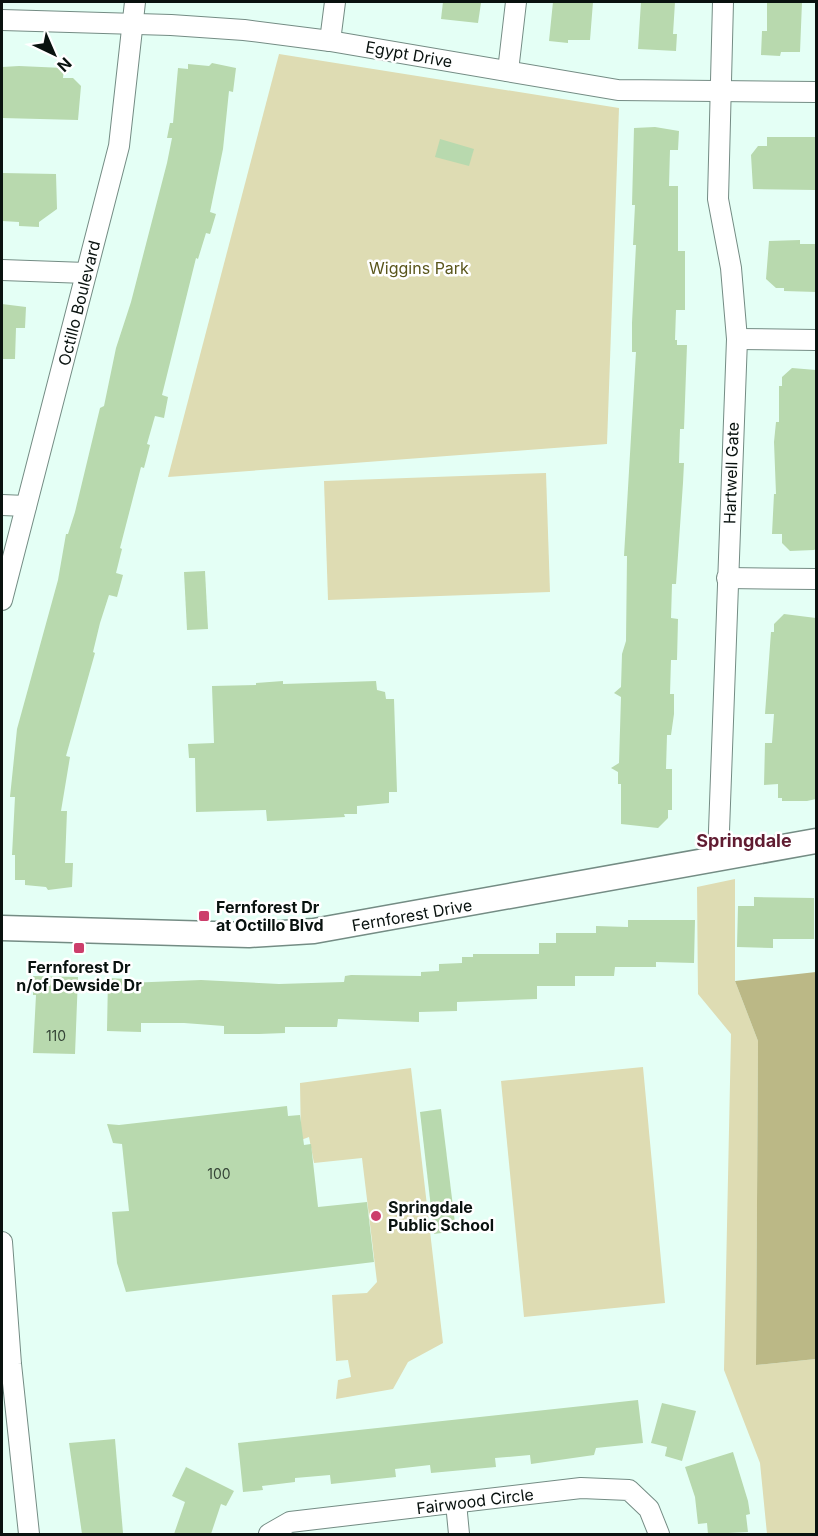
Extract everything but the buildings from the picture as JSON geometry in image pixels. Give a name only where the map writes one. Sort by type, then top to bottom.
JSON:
[{"type":"street","name":"Octillo Boulevard","points":[[2,600],[119,146],[135,2]]},
{"type":"street","points":[[330,41],[335,2]]},
{"type":"street","points":[[508,71],[516,2]]},
{"type":"street","name":"Hartwell Gate","points":[[718,858],[737,339],[731,268],[718,199],[723,2]]},
{"type":"street","name":"Egypt Drive","points":[[2,20],[244,30],[330,41],[618,90],[816,92]]},
{"type":"street","points":[[2,270],[86,273]]},
{"type":"street","points":[[737,339],[816,340]]},
{"type":"street","points":[[2,505],[26,506]]},
{"type":"street","points":[[727,578],[816,579]]},
{"type":"street","name":"Fernforest Drive","points":[[2,928],[249,935],[314,932],[816,841]]},
{"type":"street","points":[[2,1242],[7,1385],[29,1534]]},
{"type":"street","name":"Fairwood Circle","points":[[269,1534],[290,1522],[580,1488],[630,1490],[649,1509],[658,1534]]},
{"type":"street","points":[[456,1503],[459,1534]]},
{"type":"green space","name":"Wiggins Park","points":[[279,54],[619,108],[607,444],[168,477]]},
{"type":"green space","points":[[546,473],[550,592],[328,600],[324,481]]},
{"type":"green space","points":[[735,879],[735,981],[758,1041],[756,1365],[816,1359],[816,1534],[767,1534],[760,1463],[724,1370],[731,1034],[698,994],[697,887]]},
{"type":"green space","points":[[643,1067],[665,1303],[524,1317],[501,1081]]},
{"type":"green space","points":[[411,1068],[443,1343],[408,1362],[393,1389],[336,1399],[338,1380],[351,1377],[348,1360],[336,1361],[332,1295],[367,1293],[377,1282],[362,1158],[314,1163],[309,1137],[301,1140],[300,1083]]},
{"type":"shaded area","points":[[816,972],[816,1359],[756,1365],[758,1041],[735,981]]},
{"type":"place","name":"Fernforest Dr at Octillo Blvd","points":[[204,916]]},
{"type":"place","name":"Fernforest Dr n/of Dewside Dr","points":[[79,948]]},
{"type":"place","name":"Springdale Public School","points":[[376,1216]]},
{"type":"district","name":"Springdale","points":[[744,840]]}]
